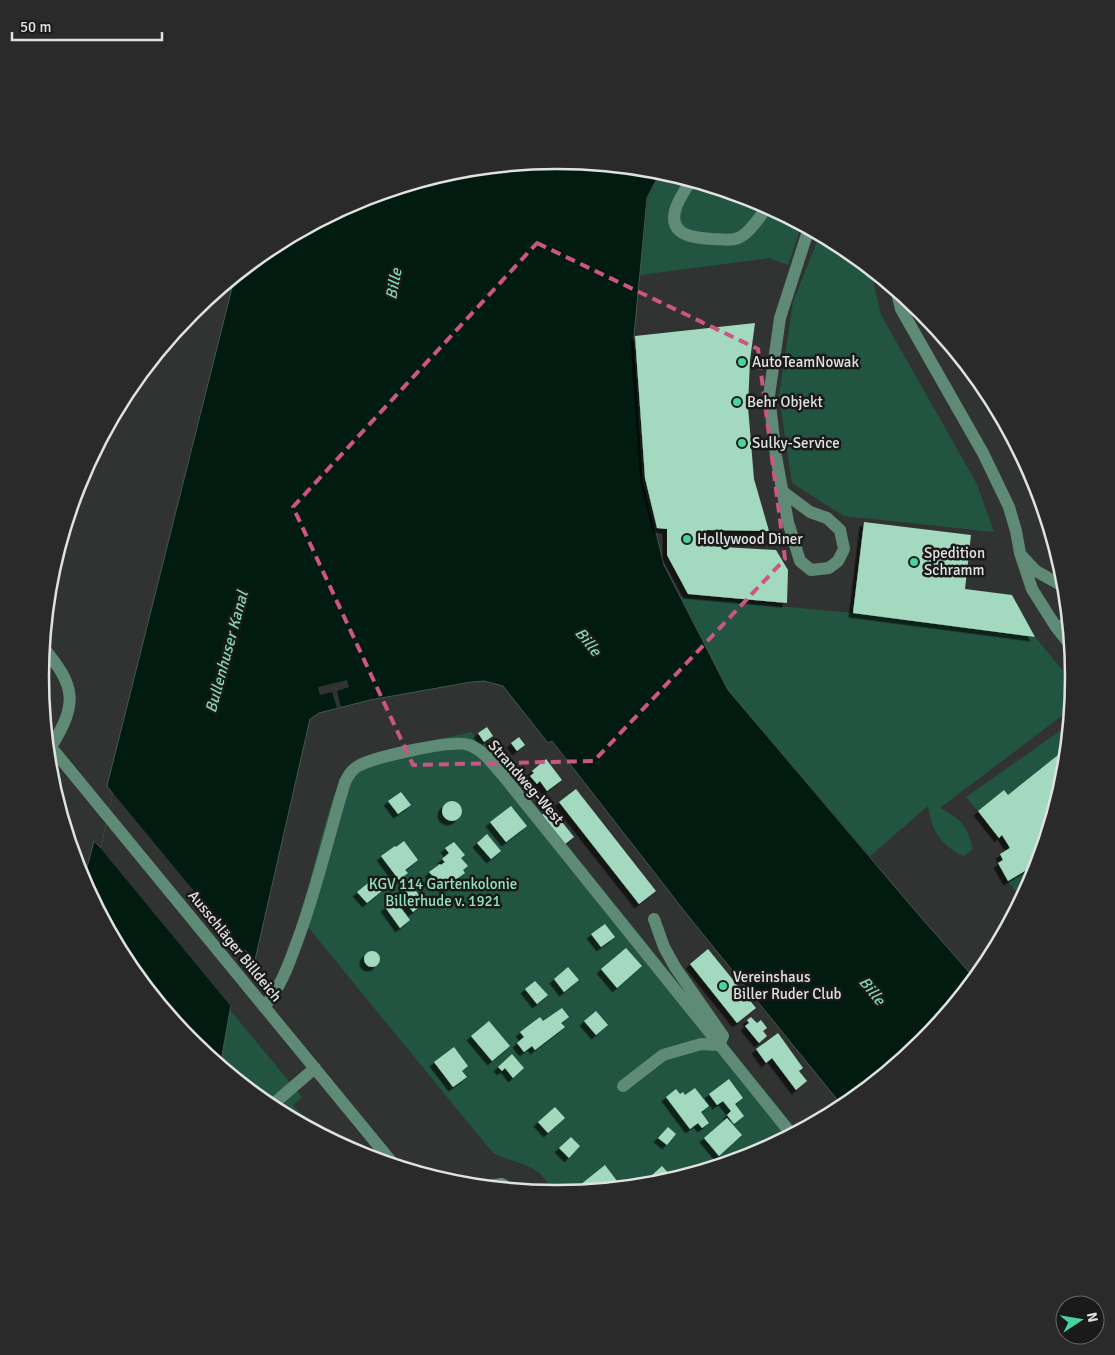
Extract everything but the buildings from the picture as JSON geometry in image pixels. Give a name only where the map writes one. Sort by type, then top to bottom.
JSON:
[{"type":"street","points":[[687,186],[675,210],[674,219],[678,229],[686,236],[698,238],[736,238],[742,236],[763,212]]},
{"type":"street","points":[[782,491],[810,512],[827,518],[840,530],[844,549],[838,561],[829,568],[811,570],[800,561],[793,542],[782,491],[776,456],[769,396],[780,318],[807,234]]},
{"type":"street","points":[[899,301],[901,309],[983,453],[1009,507],[1020,553],[1032,590],[1064,638]]},
{"type":"street","points":[[901,309],[906,308]]},
{"type":"street","points":[[1020,553],[1036,571],[1057,583]]},
{"type":"street","points":[[1056,627],[1063,625]]},
{"type":"street","name":"Ausschläger Billdeich","points":[[50,655],[58,665],[66,682],[70,698],[69,711],[64,726],[53,740]]},
{"type":"street","name":"Strandweg-West","points":[[264,1007],[280,986],[288,967],[309,908],[345,782],[351,772],[359,766],[382,758],[459,743],[476,748],[505,778],[789,1131]]},
{"type":"street","name":"Ausschläger Billdeich","points":[[54,750],[387,1157]]},
{"type":"street","points":[[623,1086],[663,1055],[701,1044],[719,1045],[723,1036],[675,967],[664,947],[654,919]]},
{"type":"street","points":[[276,1102],[315,1068]]},
{"type":"highlighted area","points":[[537,243],[758,349],[785,559],[594,761],[413,765],[293,507]]},
{"type":"green space","points":[[657,179],[689,186],[752,207],[800,230],[788,265],[769,258],[640,275],[648,198]]},
{"type":"green space","points":[[817,240],[840,254],[873,279],[881,315],[977,484],[994,532],[844,516],[792,483],[779,396],[793,302]]},
{"type":"green space","points":[[681,597],[853,613],[1035,637],[1066,674],[1065,713],[940,808],[958,819],[968,834],[973,849],[964,856],[949,847],[938,836],[932,823],[928,806],[870,856],[728,690]]},
{"type":"green space","points":[[1063,729],[1060,753],[1008,795],[1004,790],[978,811],[966,797]]},
{"type":"green space","name":"KGV 114 Gartenkolonie Billerhude v. 1921","points":[[471,732],[503,765],[795,1128],[752,1148],[689,1169],[624,1182],[591,1185],[549,1186],[536,1170],[493,1153],[307,926],[300,914],[331,804],[345,769],[368,755]]},
{"type":"green space","points":[[1029,868],[1018,895],[1008,881]]},
{"type":"green space","points":[[230,1010],[302,1097],[293,1105],[305,1119],[275,1101],[221,1059]]},
{"type":"water","points":[[524,170],[591,170],[657,179],[647,198],[634,336],[643,479],[664,565],[728,690],[971,974],[940,1013],[917,1037],[893,1060],[839,1102],[689,917],[552,741],[548,743],[503,686],[484,681],[471,682],[370,700],[319,713],[310,719],[255,960],[245,950],[230,1010],[221,1059],[175,1013],[134,960],[101,903],[87,872],[94,841],[101,848],[113,794],[107,786],[232,287],[275,254],[332,221],[363,207],[426,186],[491,173]]},
{"type":"pier","points":[[347,680],[349,687],[337,691],[341,707],[337,708],[332,692],[320,695],[318,687]]},
{"type":"pier","points":[[113,793],[246,954],[233,1009],[101,849]]},
{"type":"place","name":"AutoTeamNowak","points":[[742,362]]},
{"type":"place","name":"Behr Objekt","points":[[737,402]]},
{"type":"place","name":"Sulky-Service","points":[[742,443]]},
{"type":"place","name":"Hollywood Diner","points":[[687,539]]},
{"type":"place","name":"Spedition Schramm","points":[[914,562]]},
{"type":"place","name":"Vereinshaus Biller Ruder Club","points":[[723,986]]},
{"type":"water label","name":"Bille","points":[[394,284]]},
{"type":"water label","name":"Bille","points":[[588,642]]},
{"type":"water label","name":"Bullenhuser Kanal","points":[[227,652]]},
{"type":"water label","name":"Bille","points":[[872,991]]}]
